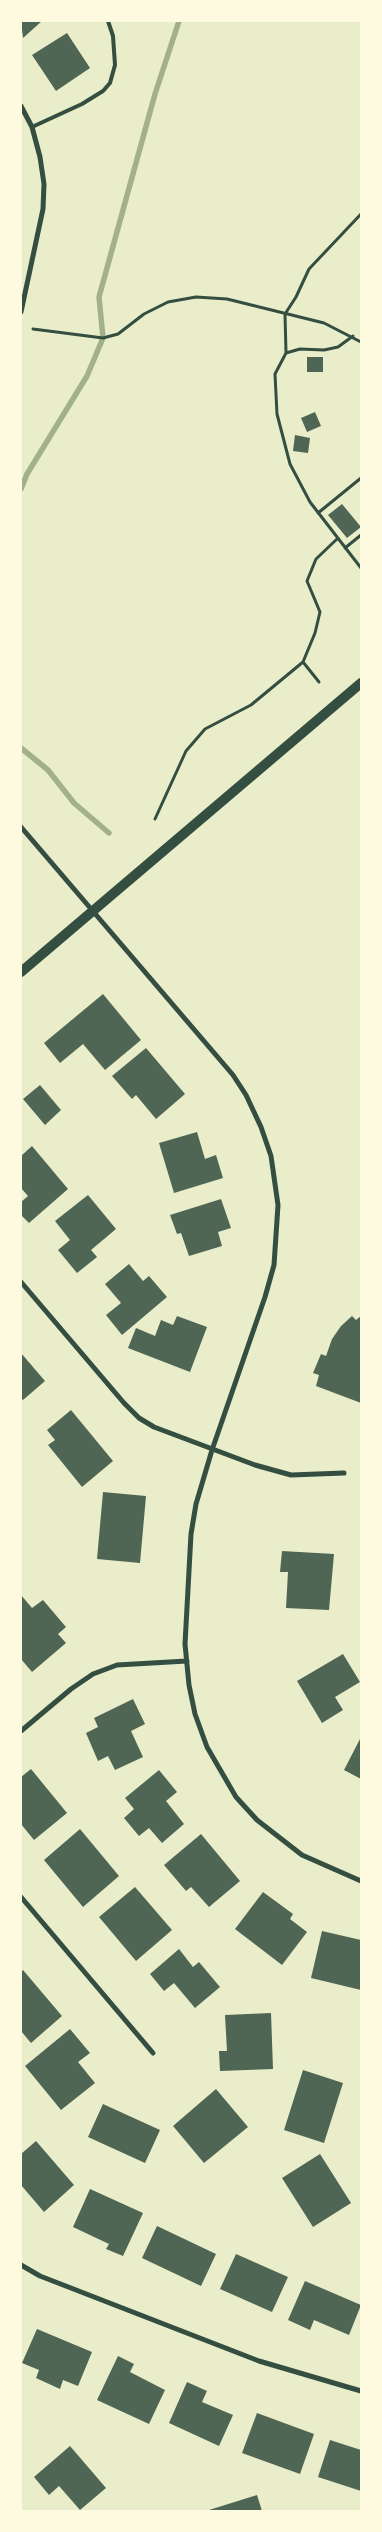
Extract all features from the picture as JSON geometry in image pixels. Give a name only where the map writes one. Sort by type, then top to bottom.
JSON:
[{"type":"main road","points":[[21,972],[361,683]]},
{"type":"street","points":[[21,106],[32,127],[42,175],[43,209],[21,312]]},
{"type":"street","points":[[21,827],[233,1075],[246,1095],[262,1128],[271,1156],[278,1205],[274,1265],[266,1297],[212,1450],[196,1504],[191,1534],[185,1644],[187,1661],[195,1714],[207,1747],[236,1798],[257,1820],[302,1855],[361,1881]]},
{"type":"street","points":[[21,1282],[124,1403],[139,1418],[154,1427],[212,1450],[291,1475],[344,1472]]},
{"type":"street","points":[[22,1730],[71,1689],[94,1674],[117,1665],[187,1661]]},
{"type":"street","points":[[21,1897],[153,2053]]},
{"type":"street","points":[[21,2265],[40,2276],[259,2361],[361,2391]]},
{"type":"lane","points":[[32,127],[82,104],[103,91],[110,83],[115,65],[113,36],[108,21]]},
{"type":"path","points":[[361,214],[309,269],[296,298],[285,314],[286,353],[275,374],[277,414],[290,464],[318,513],[361,568]]},
{"type":"path","points":[[32,329],[103,338],[118,334],[144,314],[168,302],[196,297],[227,299],[324,323],[353,336],[361,342]]},
{"type":"path","points":[[286,353],[300,349],[324,350],[338,347],[353,336]]},
{"type":"path","points":[[318,513],[361,478]]},
{"type":"path","points":[[345,548],[361,535]]},
{"type":"path","points":[[156,819],[186,751],[205,729],[252,705],[302,662],[315,633],[320,612],[307,581],[316,559],[337,539]]},
{"type":"path","points":[[302,662],[319,682]]},
{"type":"building","points":[[21,21],[42,21],[23,38]]},
{"type":"building","points":[[67,33],[90,68],[56,91],[32,55]]},
{"type":"building","points":[[307,357],[323,357],[323,372],[307,372]]},
{"type":"building","points":[[315,412],[321,426],[307,432],[301,418]]},
{"type":"building","points":[[295,435],[310,438],[308,453],[293,451]]},
{"type":"building","points":[[342,504],[361,527],[347,538],[328,515]]},
{"type":"building","points":[[103,994],[141,1040],[105,1070],[83,1044],[60,1063],[44,1043]]},
{"type":"building","points":[[146,1048],[185,1094],[156,1119],[136,1095],[132,1099],[112,1076]]},
{"type":"building","points":[[40,1085],[61,1110],[45,1125],[23,1099]]},
{"type":"building","points":[[197,1132],[205,1159],[216,1155],[223,1178],[174,1193],[159,1143]]},
{"type":"building","points":[[32,1146],[68,1189],[29,1223],[21,1215],[21,1202],[28,1196],[21,1188],[21,1156]]},
{"type":"building","points":[[88,1195],[116,1229],[91,1250],[97,1257],[77,1273],[58,1250],[70,1240],[55,1221]]},
{"type":"building","points":[[221,1199],[231,1228],[218,1232],[222,1246],[189,1256],[181,1233],[177,1234],[170,1215]]},
{"type":"building","points":[[129,1264],[143,1281],[149,1276],[167,1297],[122,1335],[106,1315],[121,1303],[105,1284]]},
{"type":"building","points":[[177,1316],[207,1327],[190,1372],[128,1348],[136,1328],[155,1336],[161,1320],[173,1325]]},
{"type":"building","points":[[352,1316],[356,1320],[361,1316],[361,1403],[316,1386],[319,1375],[313,1373],[321,1354],[326,1356],[332,1339],[341,1326]]},
{"type":"building","points":[[21,1353],[45,1381],[23,1400],[21,1398]]},
{"type":"building","points":[[71,1410],[113,1461],[82,1487],[48,1445],[55,1440],[47,1430]]},
{"type":"building","points":[[103,1492],[146,1496],[140,1563],[97,1559]]},
{"type":"building","points":[[282,1551],[334,1554],[329,1610],[286,1608],[288,1572],[280,1572]]},
{"type":"building","points":[[21,1595],[32,1608],[43,1600],[66,1627],[58,1634],[66,1643],[32,1672],[21,1659]]},
{"type":"building","points":[[343,1654],[360,1682],[335,1697],[343,1710],[322,1723],[297,1681]]},
{"type":"building","points":[[133,1699],[145,1724],[131,1731],[143,1757],[115,1770],[108,1756],[98,1761],[86,1733],[98,1727],[94,1718]]},
{"type":"building","points":[[361,1737],[361,1779],[344,1770]]},
{"type":"building","points":[[31,1769],[67,1813],[34,1840],[21,1824],[21,1777]]},
{"type":"building","points":[[159,1770],[177,1792],[166,1801],[184,1824],[162,1843],[149,1828],[139,1836],[124,1818],[134,1809],[125,1798]]},
{"type":"building","points":[[80,1829],[119,1876],[83,1907],[44,1860]]},
{"type":"building","points":[[201,1834],[240,1881],[209,1907],[191,1887],[186,1891],[164,1865]]},
{"type":"building","points":[[135,1887],[172,1930],[136,1961],[99,1917]]},
{"type":"building","points":[[263,1892],[293,1914],[290,1919],[307,1932],[282,1965],[235,1929]]},
{"type":"building","points":[[322,1931],[361,1940],[361,1990],[311,1978]]},
{"type":"building","points":[[179,1949],[193,1967],[199,1962],[220,1987],[195,2008],[174,1983],[164,1991],[150,1974]]},
{"type":"building","points":[[23,1970],[62,2016],[31,2043],[21,2031],[21,1972]]},
{"type":"building","points":[[271,2013],[273,2069],[220,2071],[219,2051],[227,2051],[225,2015]]},
{"type":"building","points":[[70,2029],[90,2053],[78,2062],[95,2083],[61,2110],[25,2066]]},
{"type":"building","points":[[303,2070],[343,2083],[324,2143],[284,2130]]},
{"type":"building","points":[[216,2089],[248,2127],[204,2163],[173,2126]]},
{"type":"building","points":[[103,2104],[160,2130],[145,2163],[88,2137]]},
{"type":"building","points":[[36,2141],[74,2185],[44,2212],[21,2185],[21,2154]]},
{"type":"building","points":[[320,2154],[351,2203],[313,2227],[282,2178]]},
{"type":"building","points":[[90,2189],[143,2213],[123,2256],[106,2249],[109,2244],[73,2227]]},
{"type":"building","points":[[157,2226],[216,2254],[201,2286],[142,2258]]},
{"type":"building","points":[[236,2254],[288,2277],[272,2312],[220,2289]]},
{"type":"building","points":[[305,2281],[361,2305],[349,2335],[314,2320],[310,2330],[288,2320]]},
{"type":"building","points":[[37,2329],[92,2352],[78,2386],[63,2380],[60,2389],[36,2378],[39,2370],[22,2363]]},
{"type":"building","points":[[118,2356],[134,2364],[130,2372],[165,2390],[149,2424],[97,2400]]},
{"type":"building","points":[[187,2382],[207,2391],[202,2402],[233,2415],[219,2446],[169,2423]]},
{"type":"building","points":[[257,2413],[314,2434],[300,2474],[242,2453]]},
{"type":"building","points":[[330,2440],[361,2450],[361,2491],[318,2477]]},
{"type":"building","points":[[70,2446],[106,2488],[80,2510],[59,2486],[49,2495],[34,2477]]},
{"type":"building","points":[[257,2495],[262,2511],[209,2511],[209,2510]]},
{"type":"waterway","points":[[21,489],[27,474],[87,376],[103,338],[99,297],[155,94],[179,21]]},
{"type":"waterway","points":[[21,748],[48,770],[74,803],[109,833]]}]
